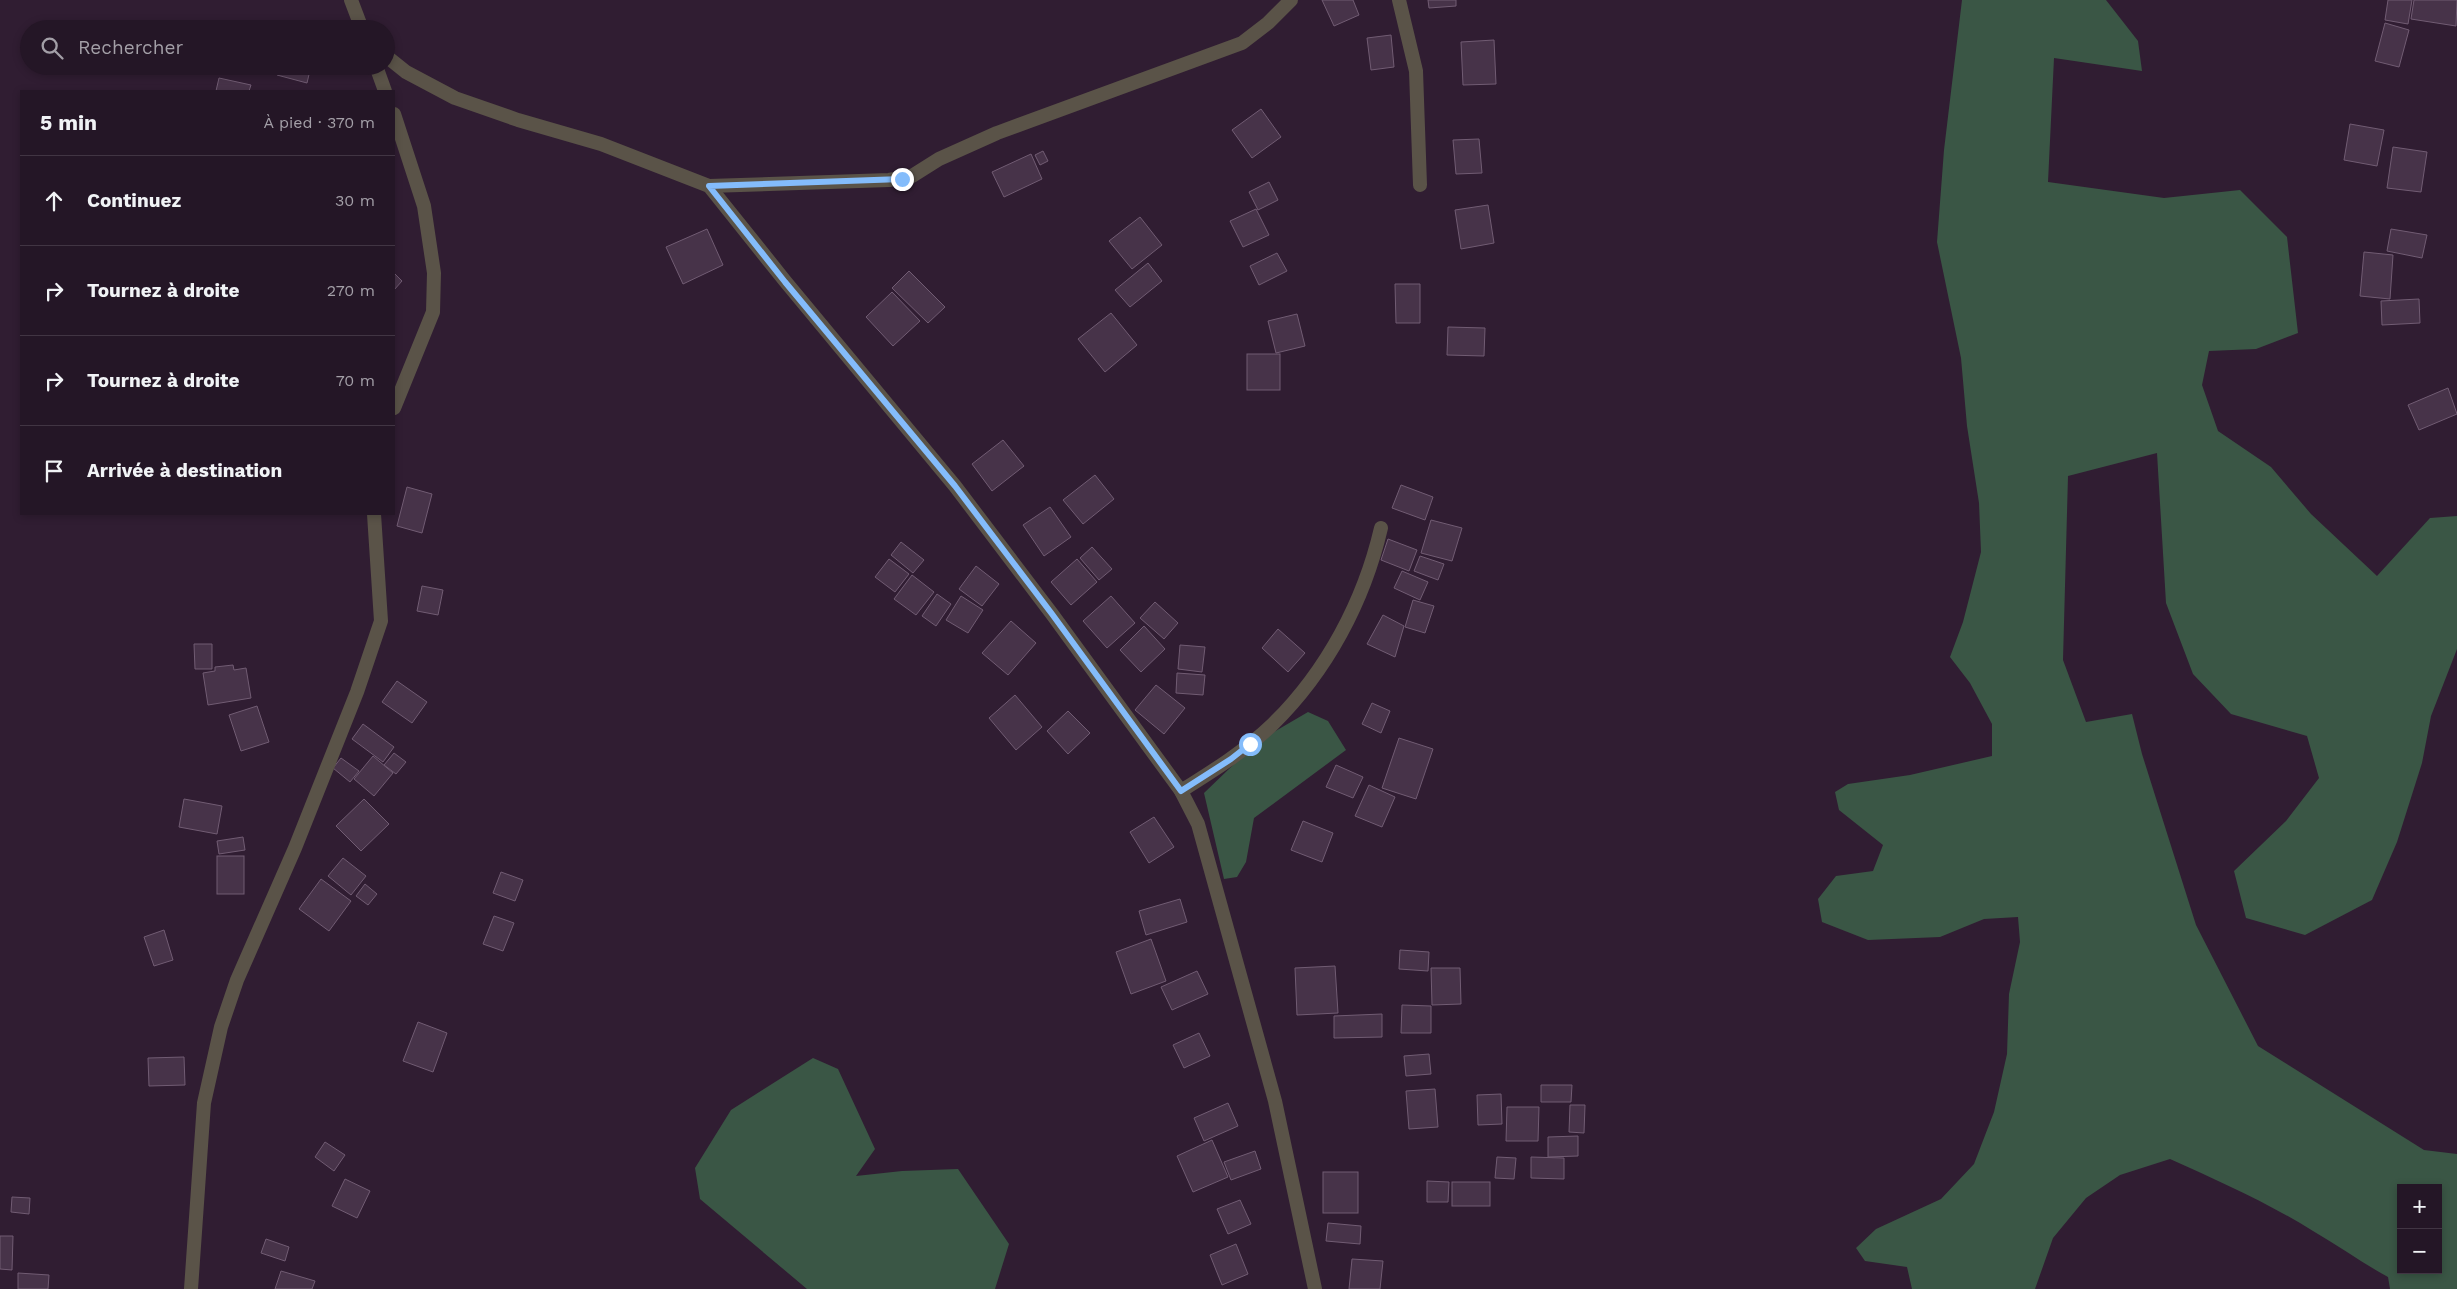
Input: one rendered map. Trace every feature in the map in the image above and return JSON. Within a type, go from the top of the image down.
[{"type":"street","points":[[352,0],[359,20]]},
{"type":"street","points":[[395,63],[406,72],[455,98],[518,120],[601,144],[709,186],[889,180],[912,176],[939,159],[989,136],[1242,43],[1268,23],[1291,0]]},
{"type":"street","points":[[1399,0],[1416,71],[1420,185]]},
{"type":"street","points":[[379,75],[385,90]]},
{"type":"street","points":[[395,117],[424,206],[434,273],[433,312],[395,406]]},
{"type":"street","points":[[709,186],[785,282],[955,486],[1052,614],[1181,791],[1198,824],[1275,1101],[1316,1289]]},
{"type":"street","points":[[191,1289],[204,1103],[221,1027],[237,980],[295,848],[356,692],[381,621],[374,515]]},
{"type":"street","points":[[1181,791],[1231,759],[1272,725],[1292,704],[1341,635],[1354,610],[1372,564],[1381,528]]},
{"type":"green space","points":[[1962,0],[2106,0],[2138,41],[2142,71],[2054,58],[2048,182],[2164,198],[2240,190],[2287,237],[2298,333],[2256,349],[2209,351],[2202,385],[2218,431],[2271,467],[2311,514],[2377,576],[2430,518],[2457,516],[2457,649],[2431,716],[2422,763],[2397,842],[2372,900],[2305,935],[2246,918],[2234,871],[2286,821],[2319,778],[2307,736],[2231,714],[2193,674],[2166,603],[2157,453],[2068,476],[2063,660],[2086,722],[2132,714],[2142,754],[2196,925],[2258,1046],[2424,1150],[2457,1154],[2457,1289],[2390,1289],[2388,1277],[2296,1221],[2243,1193],[2170,1159],[2120,1175],[2086,1198],[2053,1238],[2035,1289],[1912,1289],[1907,1267],[1865,1261],[1856,1248],[1876,1229],[1941,1199],[1974,1164],[1994,1112],[2007,1054],[2009,994],[2020,942],[2018,917],[1984,919],[1940,937],[1868,940],[1822,922],[1818,899],[1836,876],[1873,871],[1883,845],[1839,810],[1835,792],[1848,784],[1910,775],[1992,756],[1992,724],[1970,683],[1950,657],[1963,622],[1981,552],[1979,503],[1967,426],[1961,358],[1937,242],[1944,150]]},
{"type":"green space","points":[[1308,712],[1328,721],[1346,750],[1254,818],[1246,862],[1237,877],[1224,879],[1204,793],[1257,742]]},
{"type":"green space","points":[[813,1058],[838,1069],[875,1149],[856,1176],[902,1171],[958,1169],[1009,1244],[995,1289],[807,1289],[700,1199],[695,1168],[731,1110]]},
{"type":"building","points":[[1322,0],[1353,0],[1359,15],[1334,26]]},
{"type":"building","points":[[1428,0],[1456,0],[1456,6],[1429,8]]},
{"type":"building","points":[[2388,0],[2412,0],[2408,24],[2385,20]]},
{"type":"building","points":[[2414,0],[2457,0],[2456,26],[2411,19]]},
{"type":"building","points":[[2385,23],[2409,30],[2399,67],[2375,61]]},
{"type":"building","points":[[1391,35],[1394,67],[1371,70],[1367,38]]},
{"type":"building","points":[[1494,40],[1496,84],[1463,85],[1461,42]]},
{"type":"building","points":[[277,75],[309,75],[307,83]]},
{"type":"building","points":[[219,78],[251,85],[249,90],[216,90]]},
{"type":"building","points":[[1261,109],[1281,137],[1252,158],[1232,130]]},
{"type":"building","points":[[2350,124],[2384,130],[2377,166],[2344,160]]},
{"type":"building","points":[[1479,139],[1482,173],[1456,174],[1453,140]]},
{"type":"building","points":[[2393,147],[2427,152],[2421,192],[2387,188]]},
{"type":"building","points":[[1043,151],[1048,161],[1040,165],[1035,155]]},
{"type":"building","points":[[1031,154],[1042,179],[1004,197],[992,172]]},
{"type":"building","points":[[1269,182],[1278,200],[1258,210],[1249,192]]},
{"type":"building","points":[[1488,205],[1494,243],[1461,249],[1455,210]]},
{"type":"building","points":[[1256,209],[1269,235],[1243,247],[1230,221]]},
{"type":"building","points":[[1140,217],[1162,245],[1132,269],[1109,241]]},
{"type":"building","points":[[707,229],[723,265],[683,284],[666,247]]},
{"type":"building","points":[[2391,229],[2427,235],[2422,258],[2387,251]]},
{"type":"building","points":[[2364,252],[2393,255],[2390,299],[2360,296]]},
{"type":"building","points":[[1277,253],[1287,271],[1259,285],[1250,266]]},
{"type":"building","points":[[1148,263],[1162,281],[1130,307],[1115,290]]},
{"type":"building","points":[[909,271],[945,307],[928,323],[892,288]]},
{"type":"building","points":[[395,274],[402,281],[395,289]]},
{"type":"building","points":[[1395,284],[1420,284],[1420,323],[1396,323]]},
{"type":"building","points":[[892,292],[920,321],[893,346],[866,317]]},
{"type":"building","points":[[2419,299],[2420,323],[2382,325],[2381,301]]},
{"type":"building","points":[[1111,313],[1137,345],[1105,372],[1078,339]]},
{"type":"building","points":[[1297,314],[1305,346],[1276,353],[1268,321]]},
{"type":"building","points":[[1448,327],[1485,328],[1484,356],[1447,355]]},
{"type":"building","points":[[1247,354],[1280,354],[1280,390],[1247,390]]},
{"type":"building","points":[[2448,388],[2457,414],[2419,430],[2408,405]]},
{"type":"building","points":[[1003,440],[1024,466],[992,491],[972,464]]},
{"type":"building","points":[[1095,475],[1114,499],[1083,524],[1063,500]]},
{"type":"building","points":[[1401,485],[1433,497],[1425,520],[1392,508]]},
{"type":"building","points":[[407,487],[432,494],[422,533],[397,526]]},
{"type":"building","points":[[1050,507],[1071,537],[1044,556],[1023,525]]},
{"type":"building","points":[[1431,520],[1462,528],[1452,561],[1421,553]]},
{"type":"building","points":[[1388,539],[1417,550],[1409,571],[1381,560]]},
{"type":"building","points":[[901,542],[924,560],[913,573],[891,555]]},
{"type":"building","points":[[1092,547],[1112,569],[1099,580],[1080,558]]},
{"type":"building","points":[[1420,556],[1444,564],[1438,580],[1414,571]]},
{"type":"building","points":[[889,559],[909,574],[895,592],[875,577]]},
{"type":"building","points":[[1077,559],[1097,582],[1071,605],[1051,582]]},
{"type":"building","points":[[976,566],[999,584],[982,606],[959,589]]},
{"type":"building","points":[[1402,571],[1428,582],[1420,600],[1394,588]]},
{"type":"building","points":[[912,575],[934,592],[916,615],[894,599]]},
{"type":"building","points":[[422,586],[443,590],[438,615],[417,611]]},
{"type":"building","points":[[937,594],[951,604],[936,626],[922,616]]},
{"type":"building","points":[[961,596],[983,610],[968,633],[946,620]]},
{"type":"building","points":[[1111,596],[1135,623],[1107,648],[1083,621]]},
{"type":"building","points":[[1413,600],[1434,606],[1425,633],[1405,627]]},
{"type":"building","points":[[1155,602],[1178,623],[1164,639],[1140,618]]},
{"type":"building","points":[[1383,615],[1404,626],[1395,657],[1367,644]]},
{"type":"building","points":[[1011,621],[1036,643],[1008,675],[982,653]]},
{"type":"building","points":[[1144,626],[1165,649],[1141,672],[1120,650]]},
{"type":"building","points":[[1278,629],[1305,653],[1288,672],[1262,648]]},
{"type":"building","points":[[194,644],[212,644],[212,669],[195,669]]},
{"type":"building","points":[[1180,645],[1205,647],[1202,672],[1178,669]]},
{"type":"building","points":[[233,665],[234,670],[246,668],[251,698],[208,705],[203,673],[215,671],[215,667]]},
{"type":"building","points":[[1177,673],[1205,675],[1203,695],[1176,693]]},
{"type":"building","points":[[397,681],[427,702],[412,723],[382,702]]},
{"type":"building","points":[[1156,685],[1185,708],[1164,734],[1135,710]]},
{"type":"building","points":[[1015,695],[1042,727],[1016,750],[989,718]]},
{"type":"building","points":[[1372,703],[1390,711],[1381,733],[1362,724]]},
{"type":"building","points":[[257,706],[269,742],[241,751],[229,715]]},
{"type":"building","points":[[1068,711],[1090,733],[1068,754],[1047,731]]},
{"type":"building","points":[[363,724],[394,747],[383,762],[352,739]]},
{"type":"building","points":[[1399,738],[1433,749],[1416,799],[1382,788]]},
{"type":"building","points":[[394,753],[406,762],[396,774],[384,765]]},
{"type":"building","points":[[373,756],[393,773],[374,796],[354,779]]},
{"type":"building","points":[[341,758],[359,771],[350,782],[333,768]]},
{"type":"building","points":[[1336,765],[1363,777],[1353,798],[1326,787]]},
{"type":"building","points":[[1369,785],[1395,797],[1382,827],[1355,816]]},
{"type":"building","points":[[184,799],[222,806],[217,834],[179,827]]},
{"type":"building","points":[[364,799],[389,824],[361,851],[336,826]]},
{"type":"building","points":[[1154,817],[1174,847],[1149,863],[1130,832]]},
{"type":"building","points":[[1303,821],[1333,833],[1322,862],[1291,850]]},
{"type":"building","points":[[243,837],[245,850],[219,854],[217,841]]},
{"type":"building","points":[[217,856],[244,856],[244,894],[217,894]]},
{"type":"building","points":[[343,858],[366,876],[351,895],[328,876]]},
{"type":"building","points":[[501,872],[523,880],[515,901],[493,893]]},
{"type":"building","points":[[321,879],[351,901],[329,931],[299,909]]},
{"type":"building","points":[[365,884],[377,894],[368,905],[356,896]]},
{"type":"building","points":[[1180,899],[1187,922],[1146,935],[1139,911]]},
{"type":"building","points":[[494,916],[514,923],[503,951],[483,944]]},
{"type":"building","points":[[164,930],[173,960],[154,966],[144,937]]},
{"type":"building","points":[[1151,939],[1166,981],[1131,994],[1116,952]]},
{"type":"building","points":[[1400,950],[1429,952],[1428,971],[1399,969]]},
{"type":"building","points":[[1335,966],[1338,1013],[1297,1015],[1295,968]]},
{"type":"building","points":[[1431,968],[1460,968],[1461,1004],[1432,1005]]},
{"type":"building","points":[[1197,971],[1208,994],[1172,1010],[1161,987]]},
{"type":"building","points":[[1402,1005],[1431,1006],[1431,1033],[1401,1033]]},
{"type":"building","points":[[1382,1014],[1382,1037],[1334,1038],[1334,1016]]},
{"type":"building","points":[[418,1022],[447,1033],[433,1072],[403,1061]]},
{"type":"building","points":[[1199,1033],[1210,1056],[1184,1068],[1173,1045]]},
{"type":"building","points":[[1429,1054],[1431,1074],[1406,1076],[1404,1056]]},
{"type":"building","points":[[184,1057],[185,1085],[149,1086],[148,1058]]},
{"type":"building","points":[[1541,1085],[1572,1085],[1571,1102],[1541,1102]]},
{"type":"building","points":[[1435,1089],[1438,1127],[1409,1129],[1406,1091]]},
{"type":"building","points":[[1501,1094],[1502,1124],[1478,1125],[1477,1095]]},
{"type":"building","points":[[1228,1103],[1238,1126],[1204,1141],[1194,1118]]},
{"type":"building","points":[[1570,1105],[1585,1105],[1584,1133],[1569,1132]]},
{"type":"building","points":[[1507,1107],[1539,1107],[1538,1141],[1506,1141]]},
{"type":"building","points":[[1578,1136],[1578,1156],[1548,1157],[1548,1137]]},
{"type":"building","points":[[1212,1140],[1228,1177],[1193,1192],[1177,1156]]},
{"type":"building","points":[[325,1142],[345,1155],[334,1171],[315,1157]]},
{"type":"building","points":[[1255,1151],[1261,1169],[1231,1180],[1224,1162]]},
{"type":"building","points":[[1497,1157],[1516,1158],[1514,1179],[1495,1178]]},
{"type":"building","points":[[1531,1157],[1564,1158],[1564,1179],[1531,1178]]},
{"type":"building","points":[[1323,1172],[1358,1172],[1358,1213],[1323,1213]]},
{"type":"building","points":[[345,1179],[370,1191],[357,1218],[332,1206]]},
{"type":"building","points":[[1427,1181],[1449,1182],[1448,1202],[1427,1202]]},
{"type":"building","points":[[1452,1182],[1490,1182],[1490,1206],[1452,1206]]},
{"type":"building","points":[[12,1197],[30,1198],[29,1214],[11,1212]]},
{"type":"building","points":[[1240,1200],[1251,1224],[1228,1234],[1217,1209]]},
{"type":"building","points":[[1328,1223],[1361,1226],[1360,1244],[1326,1241]]},
{"type":"building","points":[[0,1236],[13,1236],[12,1270],[0,1269]]},
{"type":"building","points":[[266,1239],[289,1247],[285,1261],[261,1253]]},
{"type":"building","points":[[1236,1244],[1248,1274],[1222,1285],[1210,1255]]},
{"type":"building","points":[[1352,1259],[1383,1261],[1380,1289],[1349,1289]]},
{"type":"building","points":[[281,1271],[315,1281],[312,1289],[275,1289]]},
{"type":"building","points":[[18,1273],[49,1275],[48,1289],[18,1289]]},
{"type":"route","points":[[902,179],[709,186],[785,282],[955,486],[1052,614],[1181,791],[1231,759],[1250,744]]}]
